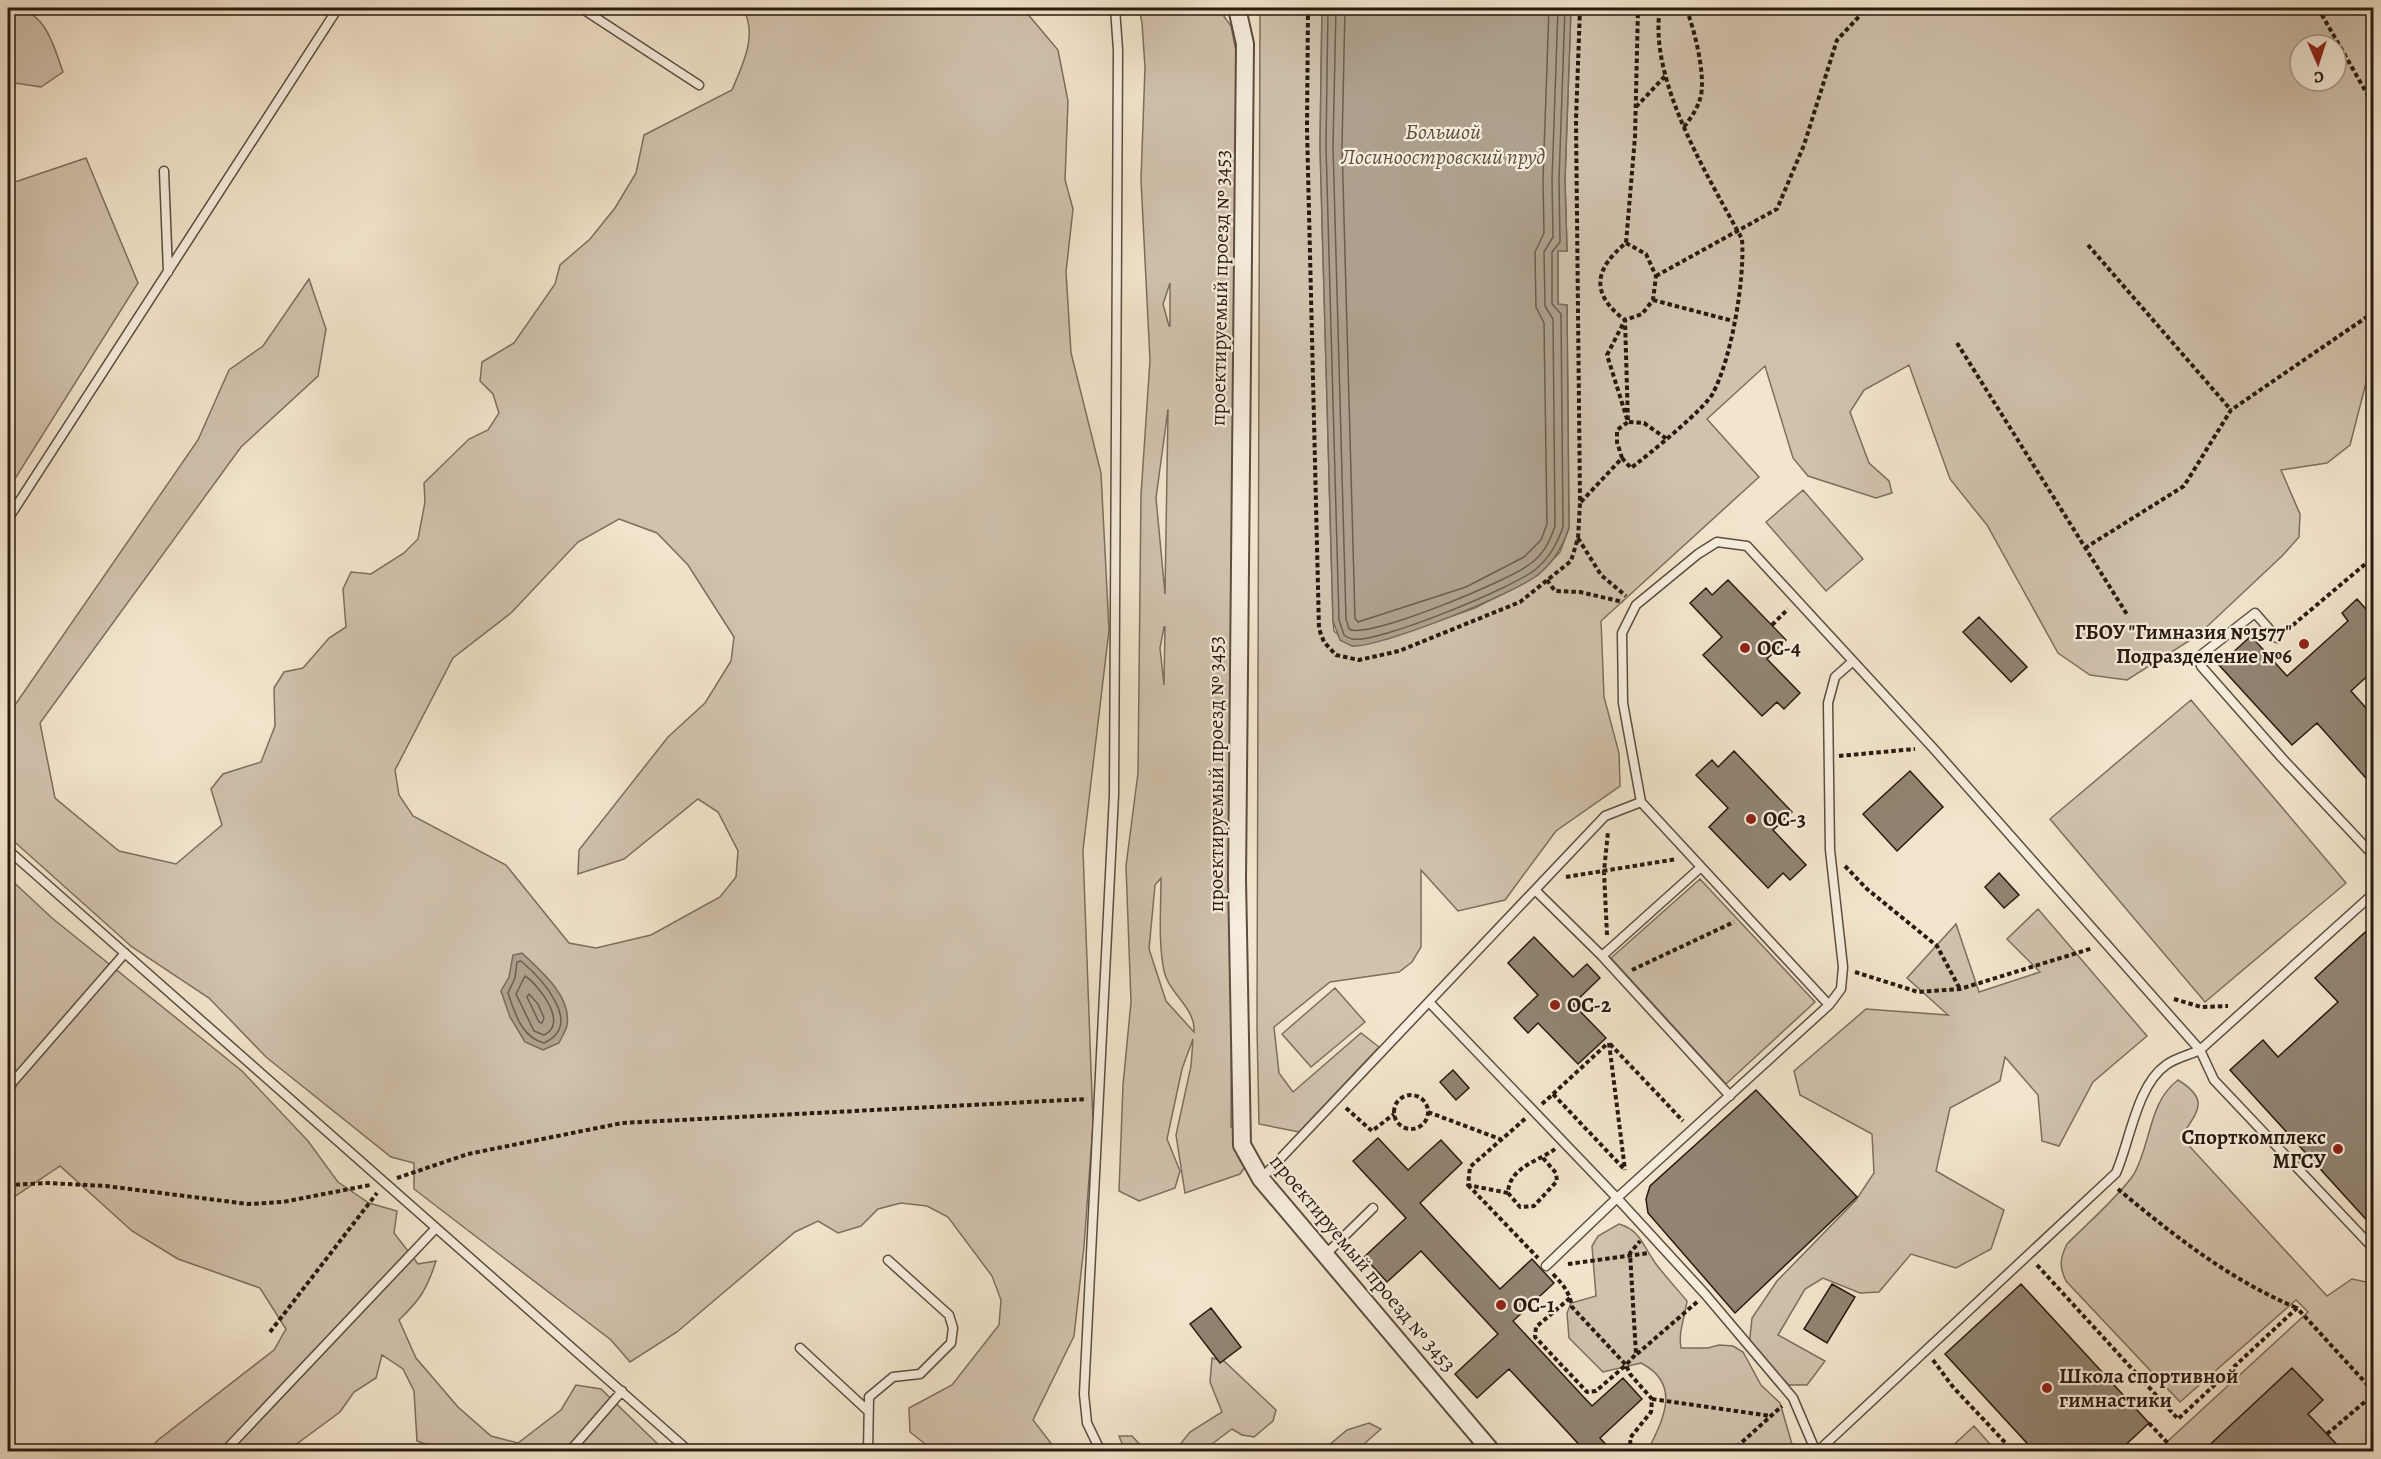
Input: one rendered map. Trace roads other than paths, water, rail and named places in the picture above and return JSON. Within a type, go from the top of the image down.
[{"type":"street","name":"проектируемый проезд № 3453","points":[[1237,8],[1245,44],[1237,879],[1240,1135],[1242,1145],[1261,1179],[1492,1452]]},
{"type":"lane","points":[[8,519],[338,8]]},
{"type":"lane","points":[[582,8],[699,85]]},
{"type":"lane","points":[[1101,1452],[1087,1423],[1084,1394],[1114,795],[1118,61],[1115,8]]},
{"type":"lane","points":[[164,171],[168,272]]},
{"type":"lane","points":[[1828,1005],[1641,802],[1623,692],[1622,633],[1636,605],[1698,554],[1717,542],[1747,546],[1933,748],[2200,1050],[2214,1080],[2373,1249]]},
{"type":"lane","points":[[2277,638],[2255,613],[2201,655],[2201,666],[2373,856]]},
{"type":"lane","points":[[1546,1266],[1828,1005],[1841,989],[1843,968],[1830,850],[1827,758],[1830,694],[1835,677],[1852,662]]},
{"type":"lane","points":[[1261,1179],[1605,816],[1641,802]]},
{"type":"lane","points":[[8,850],[690,1452]]},
{"type":"lane","points":[[1605,953],[1700,868]]},
{"type":"lane","points":[[1535,890],[1605,953],[1620,976],[1730,1096]]},
{"type":"lane","points":[[1429,1002],[1617,1198],[1705,1294],[1793,1398],[1817,1452],[2116,1173],[2126,1150],[2143,1094],[2154,1075],[2167,1064],[2200,1050],[2373,893]]},
{"type":"lane","points":[[8,1094],[12,1083],[125,953]]},
{"type":"lane","points":[[1325,1255],[1373,1208]]},
{"type":"lane","points":[[224,1452],[436,1228]]},
{"type":"lane","points":[[868,1452],[869,1397],[893,1377],[920,1374],[951,1343],[953,1328],[949,1315],[888,1260]]},
{"type":"lane","points":[[800,1348],[868,1411]]},
{"type":"lane","points":[[568,1452],[622,1391]]},
{"type":"water","name":"Большой Лосиноостровский пруд","points":[[1322,8],[1571,8],[1565,180],[1567,251],[1558,251],[1558,304],[1567,305],[1569,528],[1554,558],[1540,573],[1527,582],[1479,605],[1418,629],[1368,644],[1353,646],[1340,640],[1333,621],[1320,146]]},
{"type":"water","points":[[522,953],[554,985],[565,1004],[566,1027],[559,1043],[543,1050],[525,1042],[510,1017],[501,991],[509,977],[513,955]]},
{"type":"place","name":"ГБОУ \"Гимназия №1577\" Подразделение №6","points":[[2304,644]]},
{"type":"place","name":"ОС-4","points":[[1745,648]]},
{"type":"place","name":"ОС-3","points":[[1751,819]]},
{"type":"place","name":"ОС-2","points":[[1555,1005]]},
{"type":"place","name":"Спорткомплекс МГСУ","points":[[2338,1149]]},
{"type":"place","name":"ОС-1","points":[[1501,1305]]},
{"type":"place","name":"Школа спортивной гимнастики","points":[[2047,1388]]}]
